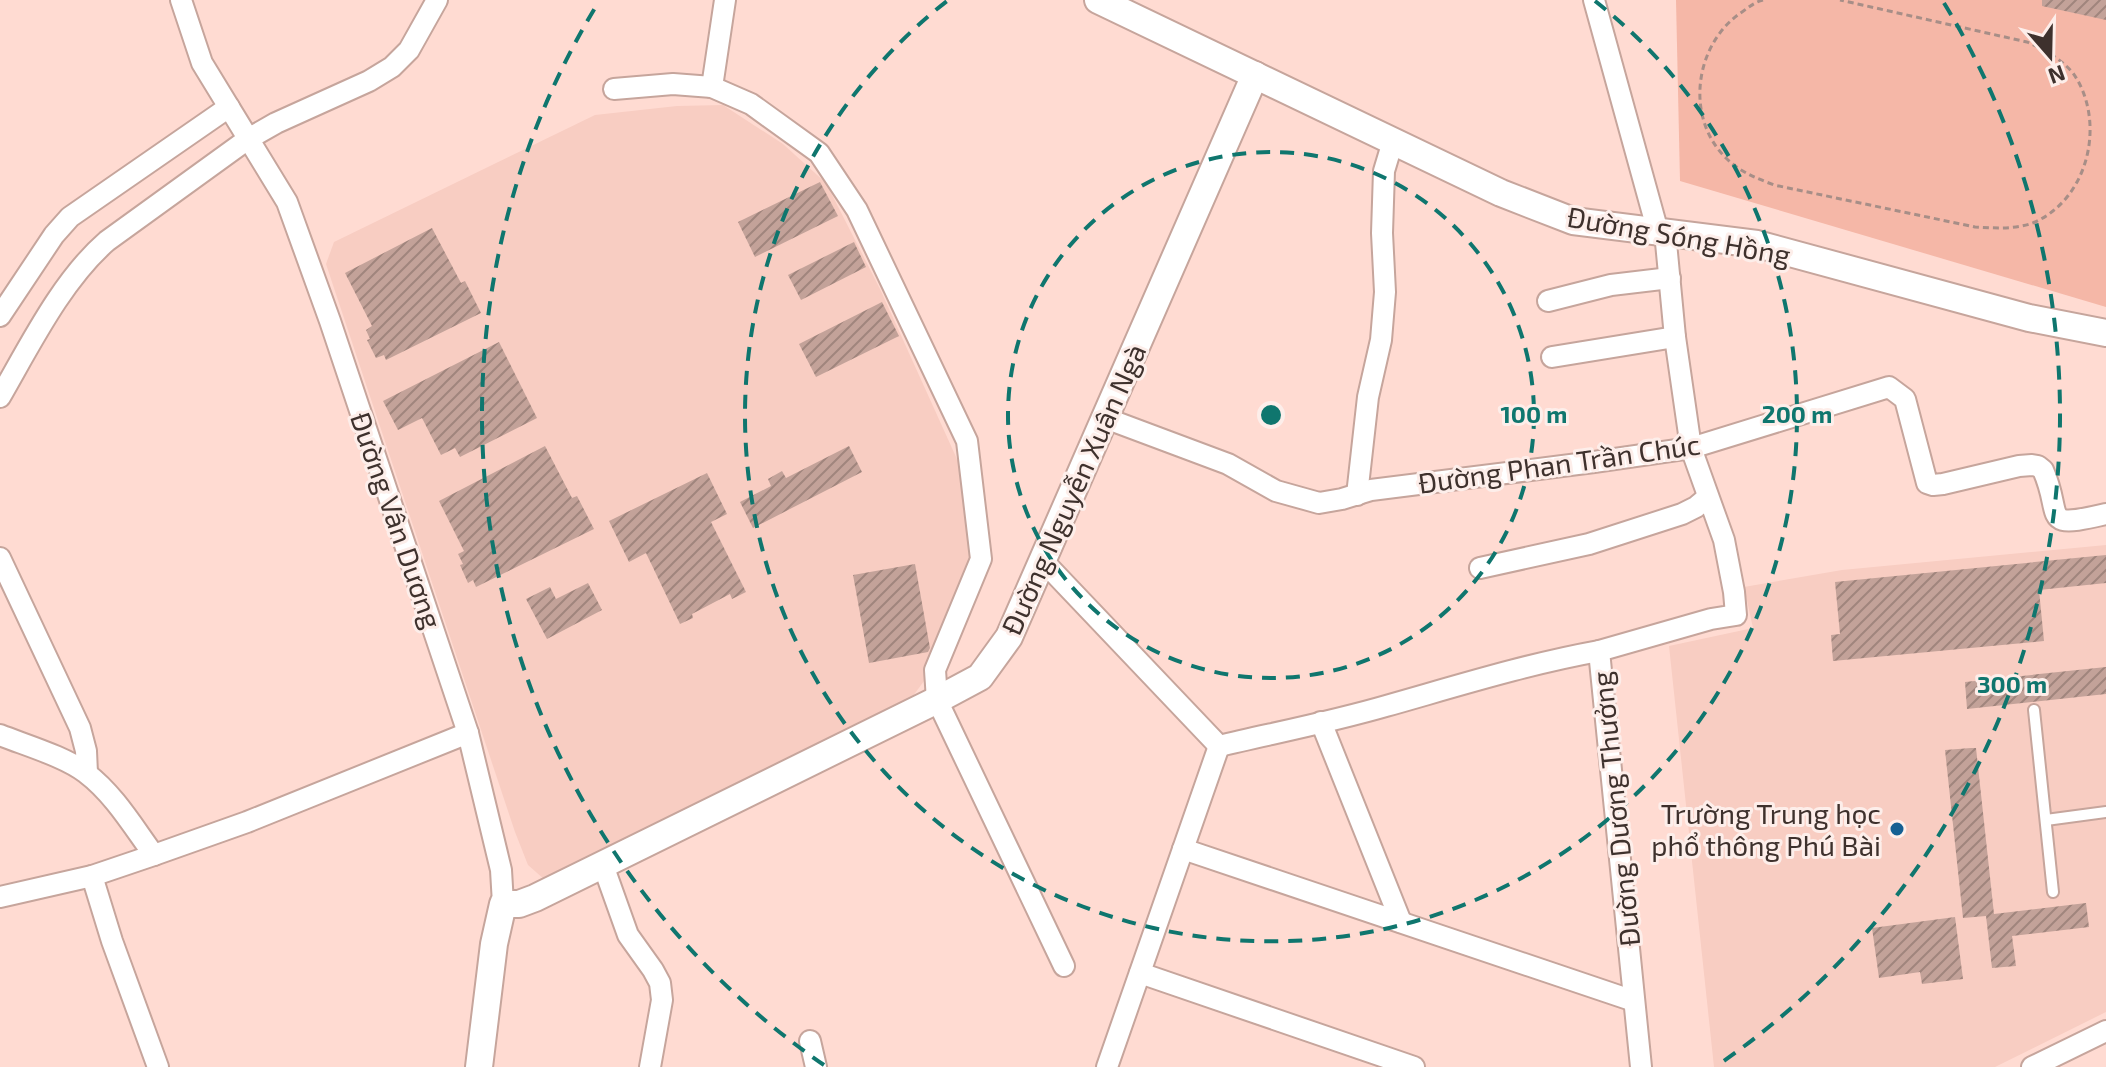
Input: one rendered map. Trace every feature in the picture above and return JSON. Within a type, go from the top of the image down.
[{"type":"street","name":"Đường Vân Dương","points":[[181,0],[202,63],[287,202],[468,733],[501,870],[503,904],[494,944],[479,1067]]},
{"type":"street","points":[[0,397],[63,293],[93,254],[248,139],[392,67],[409,50],[437,0]]},
{"type":"street","points":[[712,87],[725,0]]},
{"type":"street","name":"Đường Sóng Hồng","points":[[1098,0],[1501,193],[1573,221],[1757,244],[2029,318],[2106,333]]},
{"type":"street","name":"Đường Dương Thưởng","points":[[1594,0],[1661,232],[1670,278],[1691,448],[1724,540],[1736,615],[1711,619],[1599,651],[1641,1067]]},
{"type":"street","name":"Đường Nguyễn Xuân Ngà","points":[[503,904],[519,904],[535,898],[980,677],[1009,637],[1255,75]]},
{"type":"street","points":[[614,89],[673,84],[712,87],[751,104],[819,153],[857,210],[967,441],[981,559],[935,670],[937,700],[1064,966]]},
{"type":"street","points":[[0,316],[54,235],[70,217],[229,107]]},
{"type":"street","points":[[1357,495],[1368,397],[1381,340],[1385,292],[1382,233],[1384,171],[1393,141]]},
{"type":"street","points":[[1548,301],[1611,285],[1670,278]]},
{"type":"street","points":[[1552,357],[1675,337]]},
{"type":"street","name":"Đường Phan Trần Chúc","points":[[1105,418],[1228,464],[1276,491],[1319,503],[1371,490],[1691,448],[1889,387],[1905,399],[1927,483],[1943,484],[2019,466],[2038,466],[2043,470],[2052,507],[2059,519],[2077,521],[2106,514]]},
{"type":"street","points":[[1480,568],[1589,544],[1682,514],[1708,497]]},
{"type":"street","points":[[0,558],[80,728],[87,773]]},
{"type":"street","points":[[1043,561],[1219,746]]},
{"type":"street","points":[[1219,746],[1383,707],[1546,661],[1599,651]]},
{"type":"street","points":[[1321,722],[1401,922]]},
{"type":"street","points":[[0,897],[92,876],[154,855],[262,816],[468,733]]},
{"type":"street","points":[[0,735],[87,773],[112,798],[154,855]]},
{"type":"street","points":[[1107,1067],[1219,746]]},
{"type":"street","points":[[1183,849],[1634,1001]]},
{"type":"street","points":[[603,865],[628,935],[660,983],[662,1000],[650,1067]]},
{"type":"street","points":[[92,876],[158,1067]]},
{"type":"street","points":[[1140,973],[1414,1067]]},
{"type":"street","points":[[2032,1067],[2106,1031]]},
{"type":"street","points":[[810,1041],[816,1067]]},
{"type":"lane","points":[[2034,710],[2053,892]]},
{"type":"lane","points":[[2046,820],[2106,812]]},
{"type":"path","points":[[1763,0],[1729,20],[1710,46],[1700,76],[1700,105],[1709,132],[1725,156],[1747,175],[1774,185],[1975,227],[2005,229],[2034,223],[2060,207],[2080,185],[2091,157],[2094,128],[2089,100],[2075,75],[2054,55],[2027,42],[1840,0]]},
{"type":"shaded area","points":[[1676,0],[2106,0],[2106,307],[1680,181]]},
{"type":"shaded area","points":[[723,105],[783,144],[826,183],[880,289],[966,479],[973,556],[924,681],[913,696],[545,880],[528,865],[515,832],[326,264],[334,242],[595,115],[677,106]]},
{"type":"shaded area","name":"Trường Trung học phổ thông Phú Bài","points":[[2106,545],[2106,1012],[1995,1067],[1714,1067],[1669,646],[1753,628],[1744,587],[1842,570]]},
{"type":"building","points":[[2042,0],[2106,0],[2106,20],[2042,6]]},
{"type":"building","points":[[820,182],[838,216],[755,257],[738,222]]},
{"type":"building","points":[[432,228],[481,313],[386,360],[384,355],[376,358],[367,340],[370,339],[366,330],[372,326],[345,273]]},
{"type":"building","points":[[854,242],[866,267],[801,300],[788,275]]},
{"type":"building","points":[[882,302],[899,336],[816,377],[799,344]]},
{"type":"building","points":[[499,342],[537,418],[460,457],[455,448],[441,455],[422,418],[398,430],[383,401]]},
{"type":"building","points":[[545,446],[572,498],[577,496],[594,529],[476,587],[473,580],[468,583],[458,554],[464,551],[439,501]]},
{"type":"building","points":[[849,446],[862,472],[753,528],[740,502],[771,486],[768,479],[782,471],[786,478]]},
{"type":"building","points":[[707,473],[727,514],[711,522],[746,592],[732,599],[730,594],[692,614],[693,618],[680,624],[646,553],[629,562],[609,521]]},
{"type":"building","points":[[2106,555],[2106,583],[2039,590],[2044,641],[1833,661],[1831,635],[1840,634],[1835,582]]},
{"type":"building","points":[[915,564],[930,648],[928,652],[869,663],[853,575]]},
{"type":"building","points":[[588,583],[602,610],[547,639],[526,599],[550,587],[556,599]]},
{"type":"building","points":[[2106,667],[2106,694],[1967,709],[1965,682]]},
{"type":"building","points":[[1976,748],[1994,914],[2086,903],[2089,927],[2012,936],[2016,966],[1992,968],[1986,916],[1963,918],[1945,750]]},
{"type":"building","points":[[1955,917],[1963,979],[1922,984],[1920,972],[1879,978],[1872,928]]},
{"type":"place","name":"Trường Trung học phổ thông Phú Bài","points":[[1897,829]]}]
